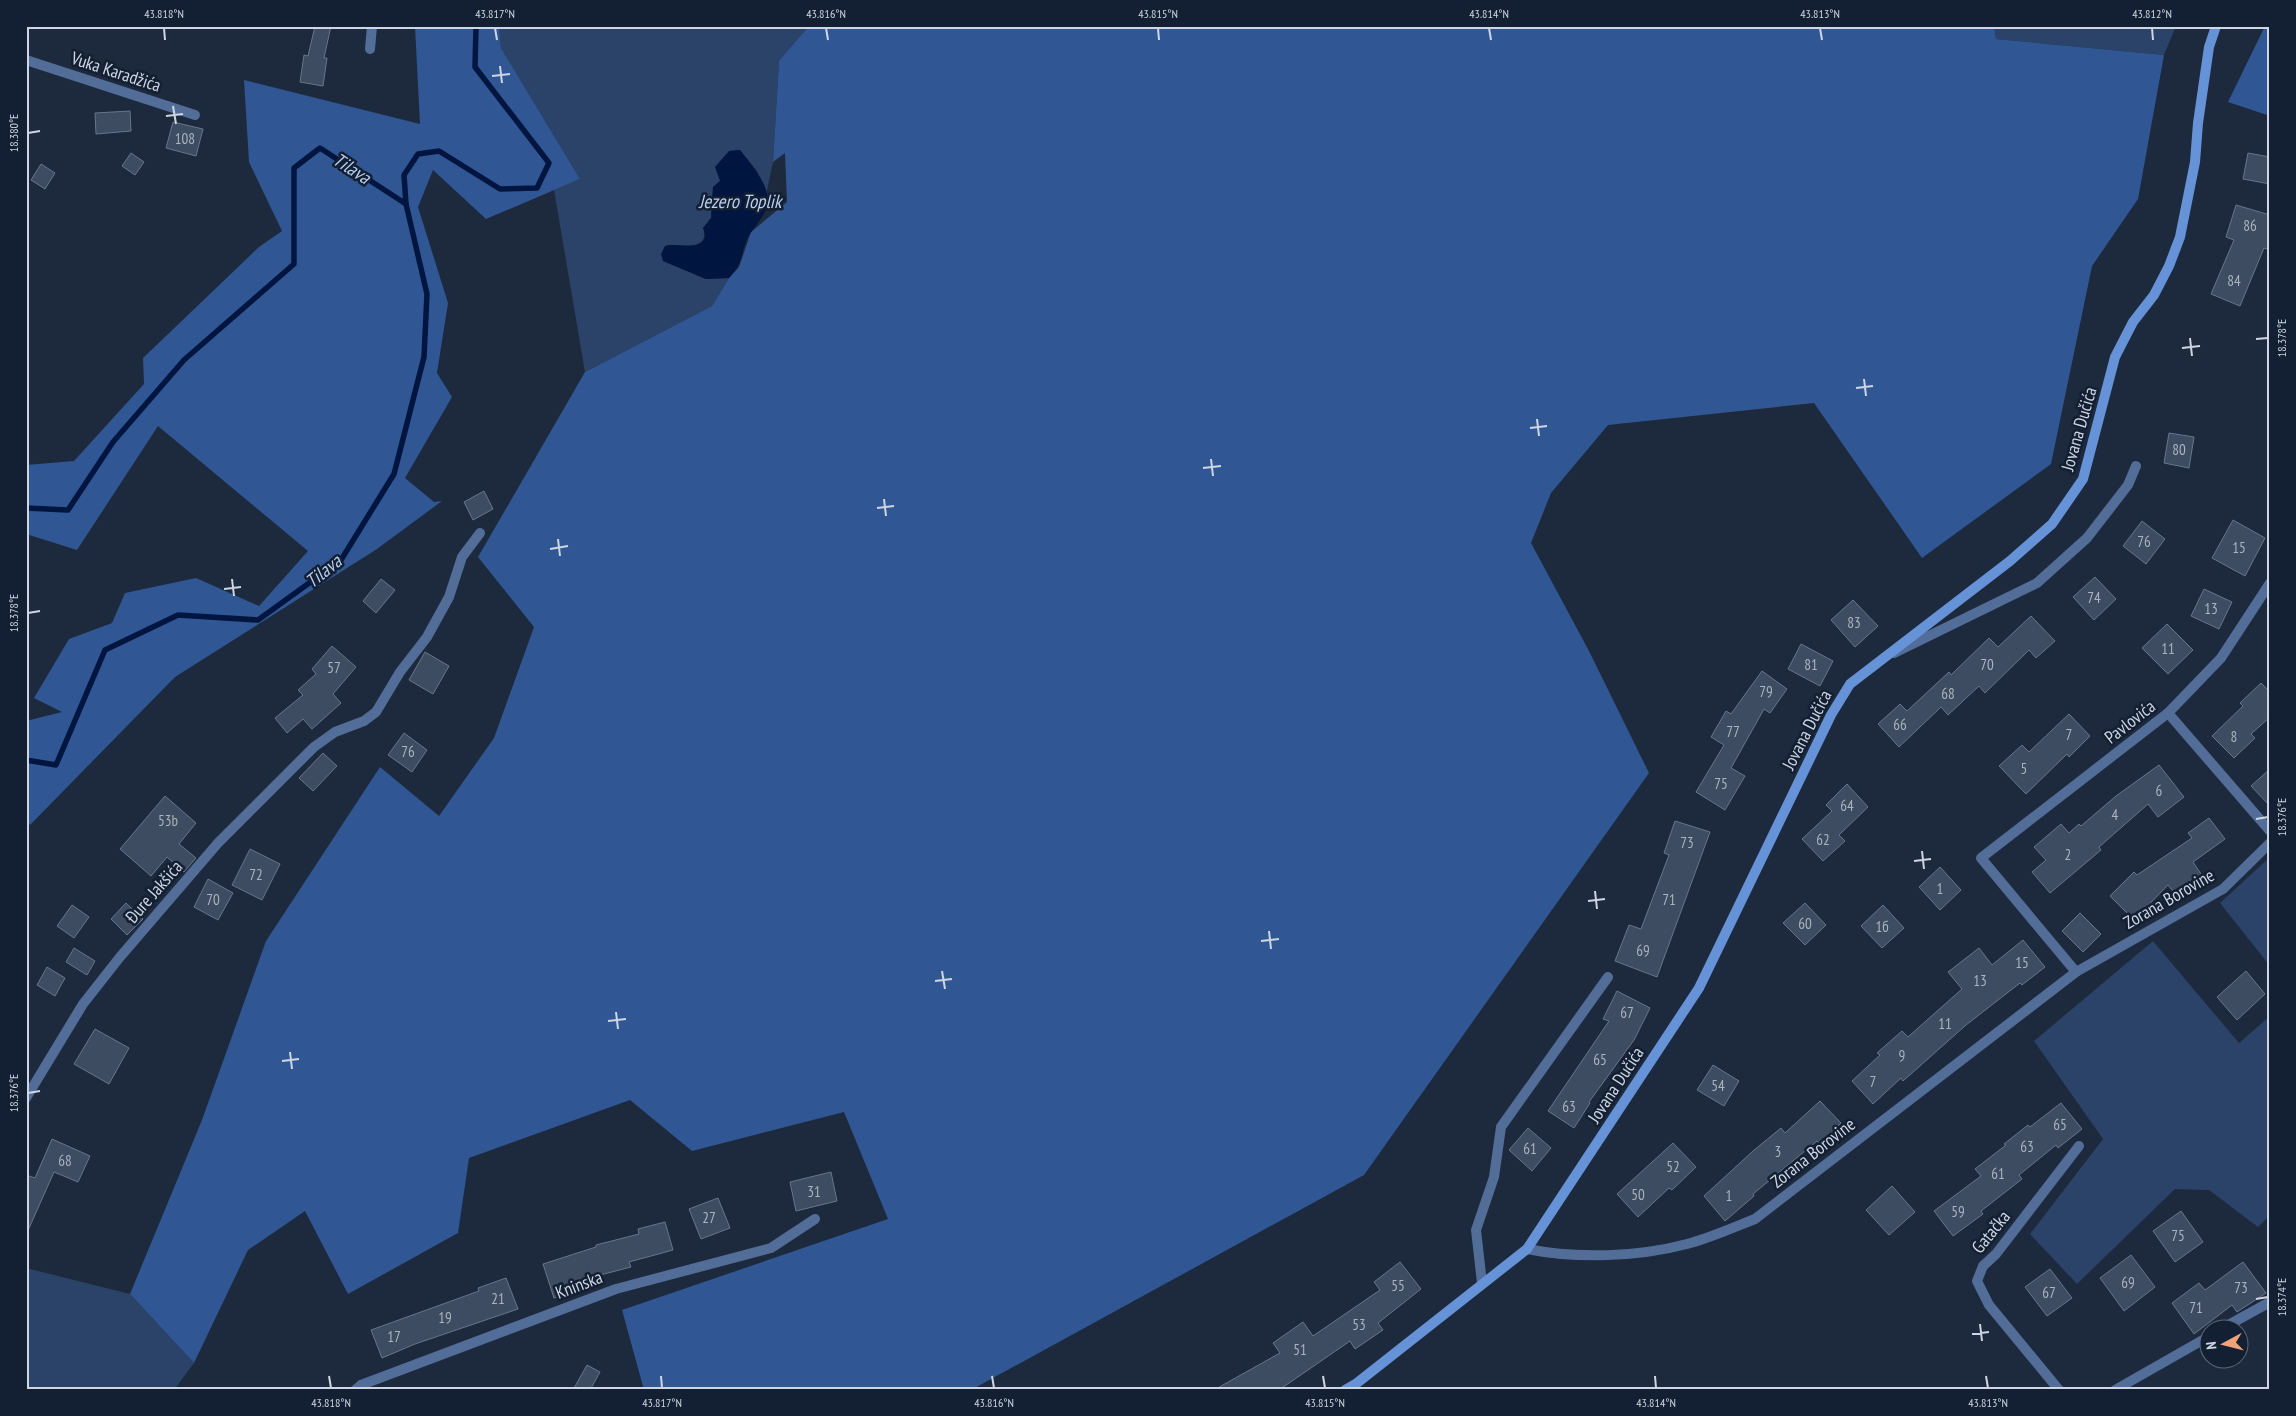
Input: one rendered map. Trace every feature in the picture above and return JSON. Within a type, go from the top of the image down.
[{"type":"main road","name":"Jovana Dučića","points":[[1346,1390],[1528,1249],[1700,988],[1831,715],[1850,684],[2010,561],[2052,524],[2083,479],[2115,357],[2133,322],[2154,295],[2170,266],[2180,237],[2195,162],[2198,123],[2209,47],[2216,26]]},
{"type":"street","points":[[370,49],[372,26]]},
{"type":"street","name":"Vuka Karadžića","points":[[26,60],[195,115]]},
{"type":"street","points":[[1884,658],[2037,583],[2087,538],[2128,485],[2136,466]]},
{"type":"street","name":"Đure Jakšića","points":[[26,1098],[83,1004],[218,843],[314,747],[335,732],[364,721],[376,712],[400,672],[427,637],[449,596],[462,557],[480,533]]},
{"type":"street","name":"Pavlovića","points":[[2076,972],[1982,858],[2168,713],[2221,658],[2270,583]]},
{"type":"street","points":[[2168,713],[2270,831]]},
{"type":"street","name":"Zorana Borovine","points":[[1528,1249],[1584,1255],[1660,1249],[1716,1235],[1755,1219],[2076,972],[2223,888],[2270,843]]},
{"type":"street","points":[[1482,1283],[1476,1230],[1494,1177],[1501,1127],[1608,977]]},
{"type":"street","name":"Gatačka","points":[[2059,1390],[1989,1305],[1977,1281],[1983,1266],[1996,1254],[2079,1146]]},
{"type":"street","name":"Kninska","points":[[355,1390],[361,1385],[616,1288],[771,1248],[815,1218]]},
{"type":"street","points":[[2241,1318],[2270,1302]]},
{"type":"street","points":[[2115,1390],[2198,1343]]},
{"type":"shaded area","points":[[415,26],[499,26],[501,48],[580,179],[486,219],[433,170],[418,207],[448,303],[437,373],[452,397],[405,478],[434,502],[442,501],[377,549],[175,677],[30,825],[26,820],[26,721],[62,712],[34,698],[69,639],[112,623],[125,593],[196,578],[259,606],[308,551],[158,426],[77,550],[26,534],[26,465],[74,461],[144,384],[143,358],[259,247],[282,231],[249,162],[244,80],[420,124]]},
{"type":"shaded area","points":[[499,26],[809,26],[779,62],[773,162],[766,195],[757,171],[740,150],[729,151],[720,181],[713,187],[711,218],[703,228],[703,240],[694,245],[687,246],[668,245],[663,261],[706,279],[729,278],[712,306],[585,372],[554,190],[580,179],[501,48]]},
{"type":"shaded area","points":[[809,26],[1994,26],[1996,39],[2164,55],[2138,199],[2092,266],[2051,464],[1922,558],[1814,403],[1608,425],[1551,493],[1531,543],[1589,651],[1649,773],[1364,1175],[971,1390],[644,1390],[622,1310],[888,1219],[844,1112],[692,1151],[630,1100],[469,1158],[458,1233],[348,1294],[305,1211],[248,1250],[194,1363],[130,1294],[202,1120],[266,941],[380,767],[439,816],[494,738],[534,627],[478,557],[585,372],[712,306],[729,278],[739,267],[751,232],[787,202],[785,153],[773,162],[779,61]]},
{"type":"shaded area","points":[[1994,26],[2176,26],[2164,55],[1996,39]]},
{"type":"shaded area","points":[[2265,26],[2270,26],[2270,116],[2228,102]]},
{"type":"shaded area","points":[[2270,857],[2270,966],[2220,903]]},
{"type":"shaded area","points":[[2153,941],[2239,1043],[2270,1016],[2270,1215],[2258,1227],[2209,1190],[2175,1189],[2077,1284],[2030,1234],[2103,1139],[2034,1041]]},
{"type":"shaded area","points":[[26,1268],[130,1294],[194,1363],[174,1390],[26,1390]]},
{"type":"water","name":"Jezero Toplik","points":[[740,150],[760,177],[767,193],[768,201],[764,213],[747,239],[734,272],[729,278],[706,279],[663,261],[661,254],[665,246],[692,245],[703,241],[705,236],[703,228],[711,218],[713,187],[720,181],[715,167],[729,151]]},
{"type":"building","points":[[315,26],[331,26],[324,58],[327,58],[323,86],[300,82],[304,55],[308,56]]},
{"type":"building","points":[[130,111],[131,131],[96,134],[95,113]]},
{"type":"building","points":[[173,122],[203,129],[196,156],[166,148]]},
{"type":"building","points":[[131,153],[144,162],[135,175],[122,166]]},
{"type":"building","points":[[2248,153],[2270,157],[2270,184],[2243,179]]},
{"type":"building","points":[[41,164],[55,173],[45,189],[31,180]]},
{"type":"building","points":[[2236,205],[2270,215],[2270,250],[2264,248],[2240,306],[2211,294],[2234,240],[2226,237]]},
{"type":"building","points":[[2169,433],[2194,437],[2189,468],[2164,463]]},
{"type":"building","points":[[484,491],[493,509],[473,520],[464,502]]},
{"type":"building","points":[[2233,520],[2265,538],[2245,576],[2212,558]]},
{"type":"building","points":[[2142,521],[2165,539],[2146,564],[2123,546]]},
{"type":"building","points":[[2095,577],[2116,599],[2094,620],[2073,597]]},
{"type":"building","points":[[381,579],[395,590],[376,613],[363,601]]},
{"type":"building","points":[[2204,589],[2232,602],[2219,629],[2191,616]]},
{"type":"building","points":[[1853,600],[1878,626],[1855,647],[1831,620]]},
{"type":"building","points":[[2031,616],[2055,641],[2036,658],[2029,650],[1985,693],[1979,686],[1948,715],[1941,707],[1899,747],[1878,724],[1900,704],[1907,711],[1949,672],[1951,675],[1989,638],[1998,647]]},
{"type":"building","points":[[2167,624],[2193,650],[2168,674],[2142,648]]},
{"type":"building","points":[[1801,644],[1833,661],[1820,686],[1788,669]]},
{"type":"building","points":[[332,646],[356,667],[333,694],[341,703],[312,729],[303,719],[287,733],[275,718],[303,695],[298,690],[316,674],[312,669]]},
{"type":"building","points":[[425,652],[449,666],[433,694],[409,680]]},
{"type":"building","points":[[1762,671],[1787,689],[1770,713],[1764,709],[1731,768],[1745,776],[1725,810],[1696,792],[1724,745],[1711,737],[1726,711],[1731,714]]},
{"type":"building","points":[[2261,683],[2270,692],[2270,717],[2251,734],[2255,738],[2234,758],[2212,736],[2243,706],[2240,703]]},
{"type":"building","points":[[2069,714],[2090,736],[2069,757],[2067,754],[2026,794],[1999,766],[2022,745],[2029,752]]},
{"type":"building","points":[[404,733],[427,750],[412,772],[388,755]]},
{"type":"building","points":[[323,753],[337,766],[313,791],[299,778]]},
{"type":"building","points":[[2159,765],[2184,797],[2158,817],[2148,804],[2099,847],[2101,850],[2050,893],[2032,872],[2046,860],[2034,847],[2061,824],[2069,833],[2079,824],[2081,826],[2116,796]]},
{"type":"building","points":[[2270,769],[2270,806],[2251,786]]},
{"type":"building","points":[[1847,784],[1868,807],[1839,835],[1845,841],[1823,861],[1802,839],[1832,811],[1826,805]]},
{"type":"building","points":[[165,796],[196,823],[179,844],[196,858],[184,872],[167,857],[151,876],[120,849]]},
{"type":"building","points":[[2209,818],[2225,839],[2193,862],[2203,877],[2176,895],[2168,885],[2134,920],[2110,896],[2134,872],[2137,875],[2192,838],[2188,833]]},
{"type":"building","points":[[1675,821],[1710,832],[1657,977],[1615,961],[1629,925],[1641,929],[1669,855],[1664,853]]},
{"type":"building","points":[[250,849],[280,864],[262,900],[232,885]]},
{"type":"building","points":[[1940,867],[1961,890],[1940,910],[1919,887]]},
{"type":"building","points":[[208,879],[233,893],[218,920],[194,907]]},
{"type":"building","points":[[126,903],[143,919],[127,935],[111,919]]},
{"type":"building","points":[[1805,903],[1826,925],[1805,945],[1783,923]]},
{"type":"building","points":[[72,905],[89,917],[74,938],[57,926]]},
{"type":"building","points":[[1883,905],[1904,928],[1882,948],[1861,926]]},
{"type":"building","points":[[2080,913],[2101,934],[2083,952],[2062,931]]},
{"type":"building","points":[[2023,940],[2045,967],[2022,985],[2020,983],[1966,1025],[1903,1081],[1901,1078],[1873,1104],[1852,1081],[1880,1055],[1877,1053],[1902,1031],[1908,1037],[1962,989],[1948,972],[1979,948],[1992,965]]},
{"type":"building","points":[[74,948],[95,961],[87,975],[66,962]]},
{"type":"building","points":[[47,967],[65,978],[55,996],[37,985]]},
{"type":"building","points":[[2246,971],[2265,994],[2237,1020],[2217,997]]},
{"type":"building","points":[[1617,991],[1650,1008],[1634,1040],[1589,1102],[1574,1128],[1548,1111],[1609,1021],[1603,1019]]},
{"type":"building","points":[[95,1029],[129,1048],[109,1084],[74,1064]]},
{"type":"building","points":[[1713,1065],[1739,1081],[1724,1106],[1697,1090]]},
{"type":"building","points":[[1820,1101],[1841,1123],[1820,1144],[1817,1141],[1753,1194],[1754,1196],[1725,1221],[1704,1196],[1781,1128],[1785,1133]]},
{"type":"building","points":[[2061,1103],[2082,1129],[2058,1148],[2056,1145],[2019,1175],[2022,1179],[1981,1211],[1983,1214],[1953,1236],[1934,1211],[1981,1176],[1975,1169],[2006,1145],[2004,1144]]},
{"type":"building","points":[[1528,1128],[1551,1148],[1532,1171],[1509,1150]]},
{"type":"building","points":[[52,1139],[90,1156],[78,1182],[54,1172],[26,1235],[26,1175],[35,1178]]},
{"type":"building","points":[[1673,1143],[1696,1167],[1672,1190],[1669,1188],[1638,1217],[1617,1194]]},
{"type":"building","points":[[831,1172],[837,1201],[796,1211],[790,1182]]},
{"type":"building","points":[[1892,1186],[1915,1212],[1889,1235],[1866,1210]]},
{"type":"building","points":[[718,1198],[730,1228],[701,1239],[689,1209]]},
{"type":"building","points":[[2181,1211],[2203,1242],[2175,1262],[2153,1231]]},
{"type":"building","points":[[665,1222],[673,1250],[629,1262],[631,1267],[581,1280],[583,1288],[554,1298],[543,1264],[596,1247],[596,1245],[639,1234],[638,1229]]},
{"type":"building","points":[[2131,1255],[2155,1287],[2124,1311],[2100,1278]]},
{"type":"building","points":[[1400,1262],[1421,1289],[1378,1323],[1383,1330],[1355,1349],[1350,1341],[1279,1390],[1214,1390],[1280,1353],[1273,1343],[1303,1322],[1313,1336],[1380,1290],[1374,1282]]},
{"type":"building","points":[[2243,1262],[2266,1293],[2237,1312],[2232,1305],[2215,1318],[2198,1318],[2198,1331],[2194,1334],[2172,1303],[2199,1283],[2205,1290]]},
{"type":"building","points":[[2050,1269],[2072,1298],[2047,1316],[2025,1287]]},
{"type":"building","points":[[506,1278],[518,1309],[415,1344],[382,1358],[371,1330],[479,1291],[478,1288]]},
{"type":"building","points":[[587,1365],[600,1372],[590,1390],[573,1390]]},
{"type":"waterway","name":"Tilava","points":[[26,508],[68,510],[113,442],[184,360],[294,264],[294,168],[320,148],[406,204],[404,175],[418,154],[439,151],[500,189],[537,188],[549,163],[475,67],[476,26]]},
{"type":"waterway","name":"Tilava","points":[[26,760],[56,765],[105,650],[178,615],[258,620],[341,560],[394,474],[424,357],[427,294],[406,204]]}]
